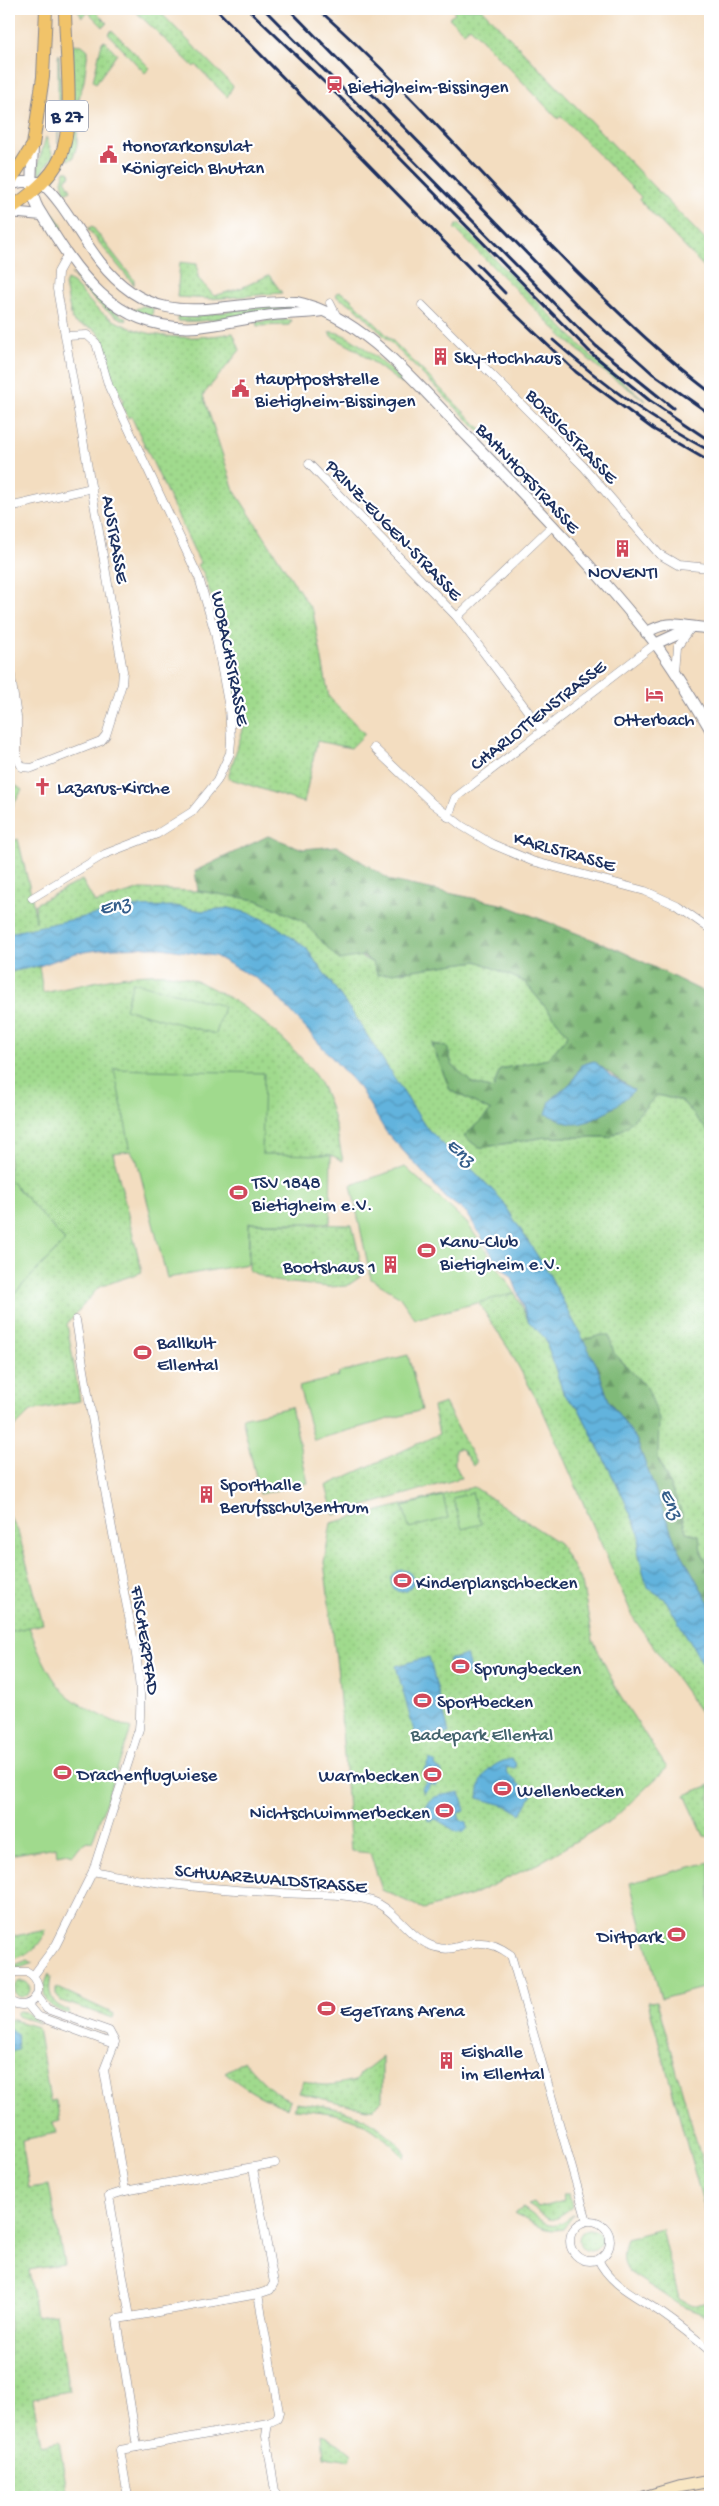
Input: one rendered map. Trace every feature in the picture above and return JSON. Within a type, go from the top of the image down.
[{"type":"main road","name":"B 27","points":[[9,184],[33,144],[43,76],[46,9]]},
{"type":"main road","name":"B 27","points":[[9,211],[60,159],[66,137],[68,108],[65,9]]},
{"type":"main road","points":[[644,2497],[678,2487],[710,2481]]},
{"type":"street","points":[[9,184],[34,185],[33,144]]},
{"type":"street","name":"BAHNHOFSTRASSE","points":[[34,185],[42,215],[85,278],[104,299],[126,313],[154,323],[198,327],[265,316],[322,312]]},
{"type":"street","name":"BAHNHOFSTRASSE","points":[[34,185],[107,271],[136,295],[174,308],[212,310],[290,302],[310,305],[340,320],[376,345],[396,363],[553,525],[655,644],[710,729]]},
{"type":"street","points":[[9,211],[42,215]]},
{"type":"street","name":"AUSTRASSE","points":[[9,663],[16,710],[19,764],[26,769],[32,768],[101,741],[109,728],[122,684],[121,657],[56,281],[58,272],[68,254]]},
{"type":"street","name":"BAHNHOFSTRASSE","points":[[330,304],[332,311],[340,320]]},
{"type":"street","name":"BORSIGSTRASSE","points":[[422,304],[584,467],[659,554],[678,565],[710,568]]},
{"type":"street","name":"WOBACHSTRASSE","points":[[32,898],[105,854],[157,834],[192,812],[217,781],[230,753],[231,740],[228,708],[215,633],[199,578],[109,387],[96,343],[87,335],[66,336]]},
{"type":"street","name":"PRINZ-EUGEN-STRASSE","points":[[309,464],[457,617],[542,730]]},
{"type":"street","points":[[9,507],[92,488]]},
{"type":"street","name":"PRINZ-EUGEN-STRASSE","points":[[457,617],[553,525]]},
{"type":"street","points":[[646,633],[661,625],[676,622],[692,627],[710,628]]},
{"type":"street","points":[[655,644],[692,627]]},
{"type":"street","points":[[676,674],[678,646],[692,627]]},
{"type":"street","name":"CHARLOTTENSTRASSE","points":[[448,817],[455,798],[655,644]]},
{"type":"street","name":"KARLSTRASSE","points":[[374,748],[448,817],[476,835],[514,854],[645,891],[660,897],[710,929]]},
{"type":"street","name":"FISCHERPFAD","points":[[33,1976],[56,1946],[92,1871],[139,1728],[141,1704],[130,1627],[90,1415],[76,1320]]},
{"type":"street","name":"SCHWARZWALDSTRASSE","points":[[92,1871],[122,1878],[202,1888],[357,1898],[385,1907],[426,1944],[436,1948],[446,1950],[468,1944],[499,1946],[511,1955],[586,2221]]},
{"type":"street","points":[[9,1977],[22,1971],[33,1976],[38,1985],[37,1996],[47,2009],[109,2031],[114,2037],[114,2044],[104,2070],[125,2191]]},
{"type":"street","points":[[9,2000],[18,2005],[28,2004],[37,1996]]},
{"type":"street","points":[[28,2004],[37,2016],[114,2044]]},
{"type":"street","points":[[130,2317],[109,2196],[125,2191],[275,2163]]},
{"type":"street","points":[[137,2447],[117,2319],[258,2294],[270,2290],[274,2283],[253,2168]]},
{"type":"street","points":[[586,2221],[601,2223],[610,2235],[610,2245],[606,2254],[598,2259],[592,2261],[580,2258],[571,2246],[573,2230],[586,2221]]},
{"type":"street","points":[[598,2259],[604,2272],[613,2280],[663,2314],[710,2351]]},
{"type":"street","points":[[128,2497],[120,2450],[268,2423],[277,2419],[279,2412],[258,2294]]},
{"type":"street","points":[[268,2423],[266,2436],[276,2497]]},
{"type":"green space","points":[[77,9],[93,9],[107,23],[103,27],[88,12],[82,17]]},
{"type":"green space","points":[[133,9],[157,9],[233,86],[227,97],[196,65],[194,67]]},
{"type":"green space","points":[[451,9],[482,9],[710,245],[710,273],[639,200],[641,197],[561,116],[558,119],[470,27],[464,32],[449,18],[455,13]]},
{"type":"green space","points":[[112,30],[150,68],[145,73],[108,34]]},
{"type":"green space","points":[[105,41],[117,54],[96,83],[93,81],[102,42]]},
{"type":"green space","points":[[73,44],[82,45],[88,50],[84,81],[78,102],[77,145],[73,158],[69,160],[67,159],[72,132]]},
{"type":"green space","points":[[59,54],[61,102],[58,144],[58,57]]},
{"type":"green space","points":[[46,137],[53,156],[38,177],[39,160]]},
{"type":"green space","points":[[65,171],[69,171],[71,176],[65,179],[71,190],[65,193],[62,181]]},
{"type":"green space","points":[[52,212],[62,226],[61,234],[48,215]]},
{"type":"green space","points":[[459,223],[590,355],[646,401],[599,368],[565,339],[454,228]]},
{"type":"green space","points":[[92,226],[134,280],[134,285],[88,229]]},
{"type":"green space","points":[[180,262],[197,264],[198,278],[214,296],[241,288],[269,275],[282,293],[211,299],[177,297]]},
{"type":"green space","points":[[71,273],[105,306],[127,319],[126,321],[110,313],[95,301]]},
{"type":"green space","points":[[67,280],[97,309],[128,327],[162,336],[198,337],[233,333],[240,350],[203,395],[234,490],[313,612],[329,697],[365,734],[351,748],[317,741],[304,803],[228,778],[244,726],[239,698],[233,699],[228,675],[233,673],[218,608],[214,605],[203,572],[197,565],[200,563],[131,416],[128,418],[121,403],[124,401],[113,380],[107,350],[102,339],[93,329],[72,320],[65,285]]},
{"type":"green space","points":[[340,292],[349,297],[527,475],[525,477],[355,307],[337,297],[336,293]]},
{"type":"green space","points":[[269,305],[292,305],[292,310],[278,310],[206,320],[178,321],[178,314],[204,315]]},
{"type":"green space","points":[[143,306],[153,308],[152,317],[134,310]]},
{"type":"green space","points":[[292,320],[289,325],[257,326],[256,322]]},
{"type":"green space","points":[[329,332],[337,333],[358,343],[404,382],[402,384],[355,349],[331,336]]},
{"type":"green space","points":[[14,784],[22,790],[9,813],[9,791]]},
{"type":"green space","points":[[268,836],[303,849],[337,846],[392,881],[505,905],[619,950],[710,995],[710,1134],[682,1101],[657,1095],[626,1127],[610,1137],[546,1137],[479,1148],[464,1136],[491,1111],[450,1090],[432,1044],[447,1046],[452,1065],[472,1083],[493,1089],[500,1069],[548,1059],[568,1035],[525,982],[477,961],[378,975],[373,963],[363,956],[339,960],[303,921],[257,900],[198,891],[195,871]],"holes":[[[593,1061],[634,1090],[599,1117],[550,1101],[573,1081],[581,1065]]]},
{"type":"green space","points":[[18,839],[36,922],[35,904],[82,880],[95,903],[141,889],[198,891],[257,900],[303,921],[321,937],[373,963],[378,975],[477,961],[525,982],[568,1035],[548,1059],[500,1069],[493,1089],[472,1083],[452,1065],[447,1046],[432,1044],[450,1090],[491,1111],[464,1136],[479,1148],[546,1137],[610,1137],[626,1127],[657,1095],[682,1101],[710,1134],[710,1568],[701,1552],[699,1535],[686,1532],[680,1508],[658,1459],[657,1448],[626,1365],[614,1353],[602,1335],[583,1340],[549,1274],[501,1199],[471,1168],[451,1152],[425,1126],[354,1015],[306,948],[276,926],[252,914],[229,908],[202,911],[175,906],[9,933],[9,843]]},
{"type":"green space","points":[[39,966],[43,993],[121,977],[167,974],[187,978],[233,1000],[278,1035],[314,1073],[324,1091],[330,1108],[343,1161],[331,1155],[262,1155],[115,1069],[131,1151],[113,1153],[142,1272],[99,1287],[67,1324],[80,1401],[31,1411],[9,1433],[9,1339],[13,1317],[9,1299],[65,1241],[9,1179],[9,972]]},
{"type":"green space","points":[[133,982],[224,1006],[216,1034],[125,1009]]},
{"type":"green space","name":"TSV 1848 Bietigheim e.V.","points":[[114,1069],[264,1073],[262,1154],[331,1155],[330,1223],[249,1223],[248,1264],[167,1278],[137,1161],[131,1151]]},
{"type":"green space","name":"Kanu-Club Bietigheim e.V.","points":[[405,1167],[467,1223],[515,1293],[415,1319],[399,1296],[371,1279],[351,1185]]},
{"type":"green space","points":[[9,1179],[65,1241],[9,1299]]},
{"type":"green space","points":[[249,1223],[352,1225],[362,1268],[360,1277],[347,1286],[328,1287],[274,1281],[249,1271]]},
{"type":"green space","points":[[515,1293],[529,1322],[545,1338],[564,1395],[579,1409],[624,1499],[640,1536],[638,1552],[647,1587],[665,1599],[710,1676],[710,1726],[634,1619],[543,1411],[510,1351],[478,1302]]},
{"type":"green space","points":[[609,1335],[614,1353],[648,1389],[659,1419],[658,1459],[680,1508],[686,1532],[699,1535],[701,1552],[710,1568],[710,1605],[675,1542],[636,1439],[609,1401],[597,1366],[583,1340]]},
{"type":"green space","points":[[408,1355],[422,1410],[314,1440],[299,1387],[339,1376],[338,1373]]},
{"type":"green space","points":[[445,1403],[476,1463],[473,1466],[461,1449],[455,1449],[455,1464],[461,1478],[334,1515],[326,1486],[439,1434],[433,1407]]},
{"type":"green space","points":[[291,1407],[308,1483],[260,1494],[242,1418]]},
{"type":"green space","name":"Badepark Ellental","points":[[474,1487],[559,1543],[582,1583],[593,1640],[620,1696],[667,1768],[613,1819],[539,1863],[472,1895],[424,1909],[382,1890],[370,1853],[351,1851],[338,1675],[324,1562],[331,1523]]},
{"type":"green space","points":[[472,1493],[481,1524],[462,1529],[453,1498]]},
{"type":"green space","points":[[443,1496],[448,1518],[409,1528],[403,1506]]},
{"type":"green space","points":[[9,1515],[18,1531],[43,1624],[9,1632]]},
{"type":"green space","name":"Drachenflugwiese","points":[[29,1627],[48,1669],[57,1684],[69,1697],[86,1708],[131,1729],[92,1842],[88,1841],[80,1846],[73,1855],[67,1853],[57,1855],[56,1847],[9,1855],[9,1632]]},
{"type":"green space","points":[[710,1785],[710,1837],[704,1836],[685,1795]]},
{"type":"green space","name":"Dirtpark","points":[[710,1862],[710,1986],[661,1999],[630,1883]]},
{"type":"green space","points":[[47,1930],[36,1947],[23,1955],[9,1960],[9,1937]]},
{"type":"green space","points":[[28,1960],[33,1963],[9,1972],[9,1967]]},
{"type":"green space","points":[[49,1974],[51,1978],[50,1995],[52,1999],[69,2011],[70,2015],[56,2009],[47,2001],[44,1990]]},
{"type":"green space","points":[[19,1981],[25,1981],[30,1986],[28,1995],[19,1997],[14,1992],[14,1986]]},
{"type":"green space","points":[[56,1987],[114,2014],[113,2018],[61,2001],[56,1995]]},
{"type":"green space","points":[[657,2001],[710,2190],[710,2229],[648,2002]]},
{"type":"green space","points":[[19,2011],[26,2012],[40,2023],[16,2016],[16,2013]]},
{"type":"green space","points":[[9,2019],[38,2027],[50,2101],[56,2100],[60,2120],[53,2122],[56,2133],[22,2140],[29,2188],[49,2185],[64,2264],[29,2270],[36,2316],[56,2313],[69,2391],[33,2398],[41,2445],[59,2441],[68,2497],[9,2497]]},
{"type":"green space","points":[[382,2057],[382,2100],[374,2108],[366,2109],[299,2093],[304,2080],[323,2085],[356,2080],[360,2074]]},
{"type":"green space","points":[[244,2061],[271,2088],[290,2100],[287,2108],[254,2093],[239,2084],[225,2072]]},
{"type":"green space","points":[[296,2102],[344,2110],[370,2121],[394,2140],[406,2153],[405,2158],[380,2134],[368,2126],[343,2116],[294,2109]]},
{"type":"green space","points":[[563,2194],[569,2194],[572,2207],[554,2218],[547,2217],[528,2205],[534,2203],[538,2208],[564,2201]]},
{"type":"green space","points":[[523,2208],[548,2224],[559,2223],[574,2214],[563,2229],[550,2230],[538,2226],[515,2213]]},
{"type":"green space","points":[[590,2229],[598,2232],[601,2240],[598,2248],[590,2251],[582,2248],[579,2240],[582,2232]]},
{"type":"green space","points":[[662,2229],[679,2299],[693,2306],[710,2301],[710,2317],[681,2306],[629,2272],[626,2268],[624,2255],[627,2238]]},
{"type":"green space","points":[[322,2434],[351,2454],[349,2461],[324,2457]]},
{"type":"green space","points":[[701,2491],[710,2491],[710,2497],[678,2497]]},
{"type":"water","points":[[175,906],[202,911],[229,908],[252,914],[276,926],[306,948],[354,1015],[425,1126],[451,1152],[471,1168],[501,1199],[549,1274],[597,1366],[609,1401],[636,1439],[675,1542],[710,1605],[710,1676],[665,1599],[647,1587],[638,1551],[640,1536],[624,1499],[579,1409],[564,1395],[545,1338],[529,1322],[512,1277],[497,1263],[467,1213],[445,1197],[386,1132],[360,1089],[272,991],[257,979],[215,956],[155,947],[113,948],[76,953],[39,966],[9,972],[9,933],[131,907]]},
{"type":"water","points":[[594,1061],[610,1075],[634,1090],[622,1101],[589,1121],[573,1124],[546,1114],[550,1101],[573,1081],[581,1065]]},
{"type":"water","name":"Kinderplanschbecken","points":[[402,1570],[410,1573],[413,1581],[410,1589],[402,1592],[394,1589],[391,1581],[394,1573]]},
{"type":"water","name":"Sprungbecken","points":[[466,1655],[471,1673],[453,1678],[448,1660]]},
{"type":"water","name":"Sportbecken","points":[[429,1657],[449,1733],[417,1742],[396,1666]]},
{"type":"water","name":"Warmbecken","points":[[430,1759],[436,1763],[434,1766],[441,1770],[443,1777],[435,1786],[430,1784],[424,1794],[422,1788],[426,1782],[423,1772]]},
{"type":"water","name":"Wellenbecken","points":[[511,1759],[515,1762],[516,1767],[514,1769],[507,1767],[506,1772],[520,1785],[533,1793],[521,1814],[507,1806],[478,1798],[483,1777],[487,1772],[497,1764]]},
{"type":"water","name":"Nichtschwimmerbecken","points":[[460,1792],[465,1811],[458,1813],[460,1820],[467,1822],[468,1827],[465,1831],[457,1832],[436,1819],[428,1821],[426,1812],[429,1801],[439,1796]]},
{"type":"water","points":[[9,2028],[17,2033],[18,2050],[9,2052]]},
{"type":"railway","points":[[216,9],[512,311],[576,372],[653,429],[710,462]]},
{"type":"railway","points":[[248,9],[347,104],[591,353],[649,400],[710,441]]},
{"type":"railway","points":[[264,9],[596,346],[673,408]]},
{"type":"railway","points":[[289,9],[579,307],[652,373],[710,414]]},
{"type":"railway","points":[[318,9],[385,73],[594,289],[658,350],[710,392]]},
{"type":"railway","points":[[477,264],[505,293]]},
{"type":"railway","points":[[553,340],[628,400],[668,427],[710,451]]},
{"type":"place","name":"Bietigheim-Bissingen","points":[[334,85]]},
{"type":"place","name":"Honorarkonsulat Königreich Bhutan","points":[[108,155]]},
{"type":"place","name":"Sky-Hochhaus","points":[[440,356]]},
{"type":"place","name":"Hauptpoststelle Bietigheim-Bissingen","points":[[241,388]]},
{"type":"place","name":"NOVENTI","points":[[623,548]]},
{"type":"place","name":"Otterbach","points":[[654,695]]},
{"type":"place","name":"Lazarus-Kirche","points":[[43,786]]},
{"type":"place","name":"TSV 1848 Bietigheim e.V.","points":[[238,1192]]},
{"type":"place","name":"Kanu-Club Bietigheim e.V.","points":[[426,1251]]},
{"type":"place","name":"Bootshaus 1","points":[[390,1265]]},
{"type":"place","name":"Ballkult Ellental","points":[[143,1352]]},
{"type":"place","name":"Sporthalle Berufsschulzentrum","points":[[206,1494]]},
{"type":"place","name":"Kinderplanschbecken","points":[[402,1581]]},
{"type":"place","name":"Sprungbecken","points":[[460,1667]]},
{"type":"place","name":"Sportbecken","points":[[423,1700]]},
{"type":"place","name":"Drachenflugwiese","points":[[63,1773]]},
{"type":"place","name":"Warmbecken","points":[[433,1774]]},
{"type":"place","name":"Wellenbecken","points":[[503,1789]]},
{"type":"place","name":"Nichtschwimmerbecken","points":[[444,1811]]},
{"type":"place","name":"Dirtpark","points":[[677,1935]]},
{"type":"place","name":"EgeTrans Arena","points":[[326,2009]]},
{"type":"place","name":"Eishalle im Ellental","points":[[447,2061]]},
{"type":"water label","name":"Enz","points":[[114,904]]},
{"type":"water label","name":"Enz","points":[[462,1151]]},
{"type":"water label","name":"Enz","points":[[673,1503]]}]
